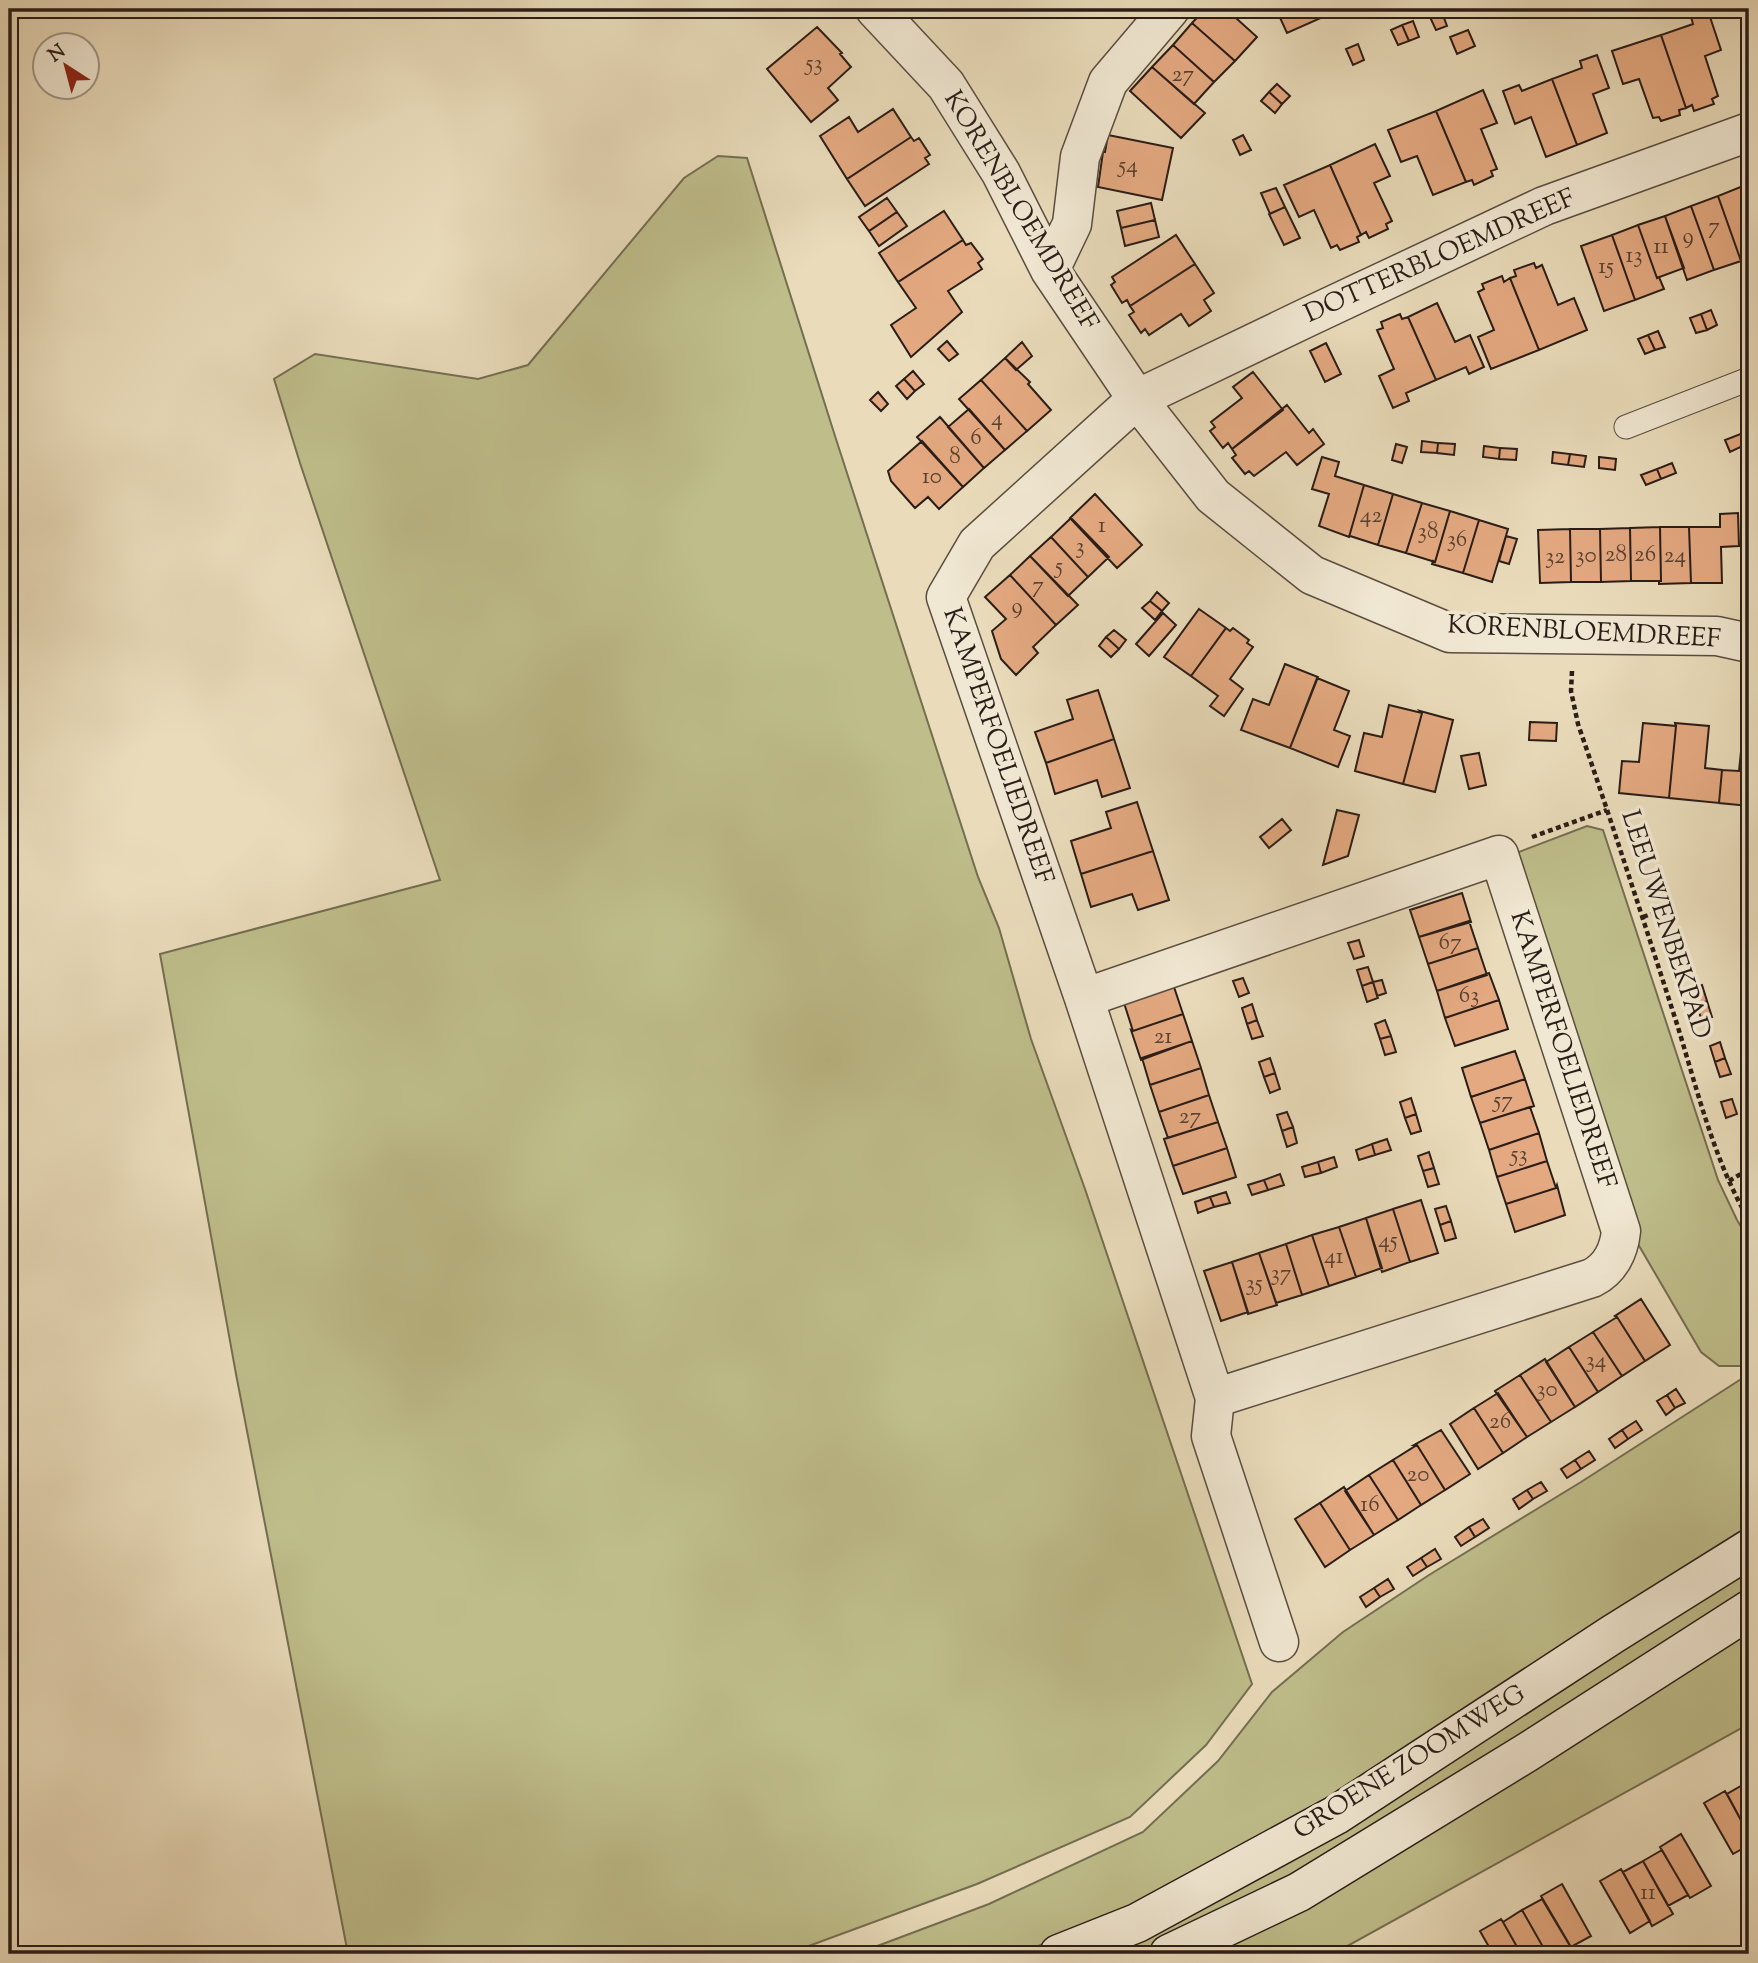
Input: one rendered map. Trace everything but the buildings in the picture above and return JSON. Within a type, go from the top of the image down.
[{"type":"street","name":"KORENBLOEMDREEF","points":[[875,9],[946,85],[1001,173],[1050,270],[1137,399],[1213,496],[1312,576],[1450,633],[1717,636],[1749,643]]},
{"type":"street","points":[[1050,270],[1073,224],[1080,157],[1108,82],[1171,9]]},
{"type":"street","name":"DOTTERBLOEMDREEF","points":[[1137,399],[1544,206],[1749,132]]},
{"type":"street","name":"KAMPERFOELIEDREEF","points":[[1137,399],[977,544],[946,597],[1084,998],[1215,1398],[1210,1436],[1279,1642]]},
{"type":"street","points":[[1084,998],[1499,855]]},
{"type":"street","name":"KAMPERFOELIEDREEF","points":[[1215,1398],[1592,1278],[1606,1268],[1617,1250],[1621,1231],[1499,855]]},
{"type":"street","name":"GROENE ZOOMWEG","points":[[1059,1954],[1137,1923],[1336,1815],[1613,1634],[1749,1549]]},
{"type":"street","name":"GROENE ZOOMWEG","points":[[1169,1954],[1299,1892],[1526,1753],[1749,1610]]},
{"type":"lane","points":[[1626,427],[1749,379]]},
{"type":"path","points":[[1749,29],[1744,41],[1744,60],[1749,73]]},
{"type":"path","name":"LEEUWENBEKPAD","points":[[1574,635],[1571,691],[1578,724],[1643,917],[1712,1138],[1729,1181],[1749,1220]]},
{"type":"path","points":[[1499,855],[1507,846],[1607,810]]},
{"type":"path","points":[[1643,917],[1667,908],[1664,897]]},
{"type":"path","points":[[1729,1181],[1749,1169]]},
{"type":"shaded area","points":[[718,156],[747,158],[978,877],[999,928],[1031,1039],[1085,1189],[1252,1684],[1206,1745],[1130,1817],[977,1884],[806,1947],[778,1954],[348,1954],[236,1374],[160,954],[440,880],[274,379],[315,354],[478,379],[528,365],[684,178]]},
{"type":"shaded area","points":[[1587,826],[1603,830],[1718,1180],[1749,1240],[1749,1361],[1740,1366],[1719,1366],[1701,1352],[1638,1244],[1511,855]]},
{"type":"shaded area","points":[[1749,1374],[1749,1534],[1357,1781],[1132,1907],[1019,1954],[856,1954],[989,1904],[1143,1832],[1218,1761],[1272,1692],[1343,1632]]},
{"type":"shaded area","points":[[1749,1565],[1749,1595],[1464,1777],[1169,1943],[1144,1954],[1086,1954]]},
{"type":"shaded area","points":[[1749,1625],[1749,1724],[1333,1954],[1206,1954]]}]
